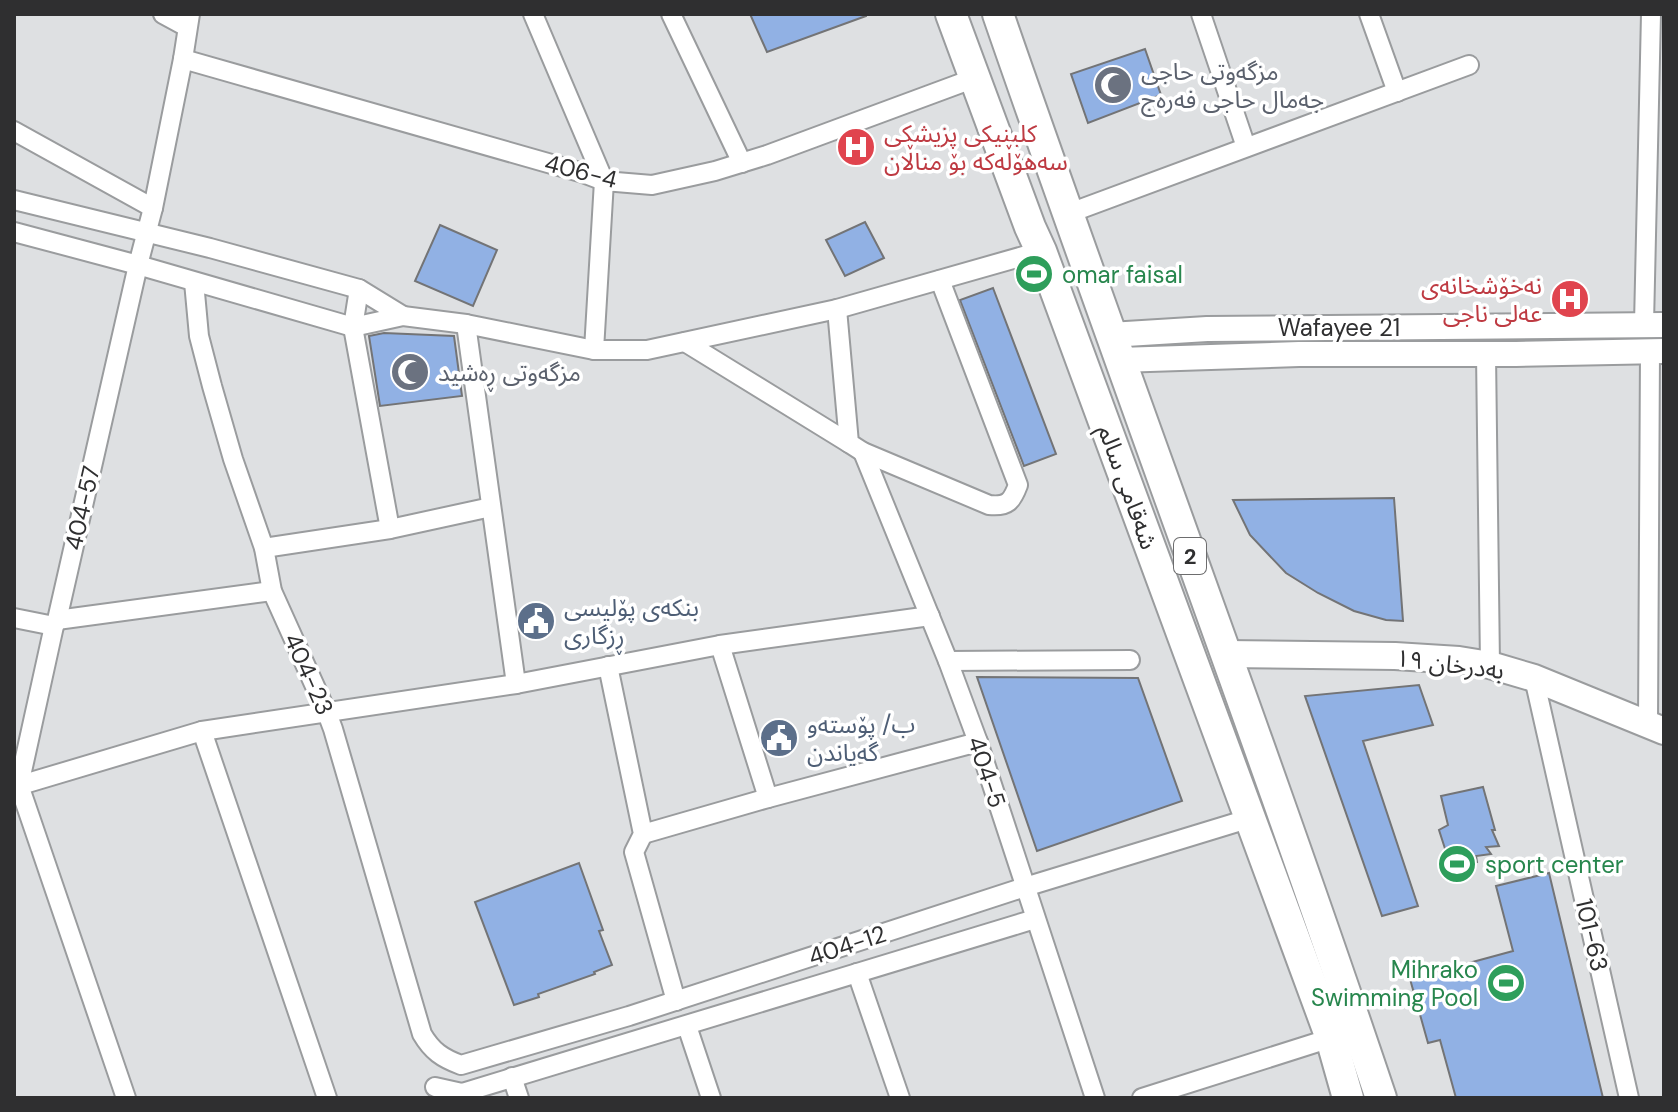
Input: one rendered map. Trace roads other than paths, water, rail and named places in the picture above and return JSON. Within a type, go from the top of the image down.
[{"type":"main road","name":"شەقامی سالم","points":[[998,14],[1381,1098]]},
{"type":"main road","name":"شەقامی سالم","points":[[953,15],[1251,818],[1331,1038],[1348,1098]]},
{"type":"main road","name":"بەدرخان ١٩","points":[[1225,654],[1395,656],[1490,665],[1534,678],[1656,728]]},
{"type":"street","points":[[163,14],[188,20]]},
{"type":"street","points":[[533,14],[604,181],[594,350]]},
{"type":"street","points":[[671,14],[742,163]]},
{"type":"street","points":[[1201,14],[1246,147]]},
{"type":"street","points":[[1369,14],[1397,92]]},
{"type":"street","points":[[1651,14],[1654,324]]},
{"type":"street","name":"404-57","points":[[17,786],[153,208],[188,20]]},
{"type":"street","name":"406-4","points":[[183,59],[604,181],[652,185],[767,155],[975,78]]},
{"type":"street","points":[[1067,214],[1469,65]]},
{"type":"street","points":[[14,131],[153,208]]},
{"type":"street","points":[[14,200],[359,289],[403,316]]},
{"type":"street","points":[[14,232],[353,327],[403,316],[466,324],[594,350],[647,350],[837,309],[1041,251]]},
{"type":"street","points":[[685,342],[856,447],[989,505],[1000,506],[1009,502],[1018,485],[940,280]]},
{"type":"street","name":"404-23","points":[[194,282],[199,336],[233,459],[264,548],[272,591],[327,713],[422,1034],[430,1047],[443,1058]]},
{"type":"street","points":[[359,289],[353,327],[390,529]]},
{"type":"street","name":"404-5","points":[[837,309],[856,447],[930,616],[978,742],[1095,1098]]},
{"type":"street","points":[[466,324],[516,684]]},
{"type":"street","name":"Wafayee 21","points":[[1114,347],[1207,329],[1654,324]]},
{"type":"street","name":"Wafayee 21","points":[[1114,347],[1299,354],[1657,351]]},
{"type":"street","points":[[1656,728],[1657,351]]},
{"type":"street","points":[[1486,354],[1490,665]]},
{"type":"street","points":[[264,548],[390,529],[491,507]]},
{"type":"street","points":[[14,618],[55,623],[272,591]]},
{"type":"street","points":[[126,1098],[17,786],[202,731],[516,684],[720,645],[930,616]]},
{"type":"street","points":[[720,645],[768,798]]},
{"type":"street","points":[[948,661],[1130,660]]},
{"type":"street","points":[[608,666],[643,834],[634,852],[676,1001]]},
{"type":"street","name":"101-63","points":[[1534,678],[1629,1098]]},
{"type":"street","points":[[202,731],[327,1098]]},
{"type":"street","points":[[643,834],[978,742]]},
{"type":"street","name":"404-12","points":[[443,1058],[461,1065],[676,1001],[1025,887],[1251,818]]},
{"type":"street","points":[[435,1087],[462,1093],[1035,919]]},
{"type":"street","points":[[857,973],[900,1098]]},
{"type":"street","points":[[687,1026],[711,1098]]},
{"type":"street","points":[[1142,1098],[1331,1038]]},
{"type":"street","points":[[512,1077],[519,1098]]},
{"type":"place","name":"مزگه‌وتی حاجی جەمال حاجی فەرەج","points":[[1113,85]]},
{"type":"place","name":"کلینیکی پزیشکی سەهۆڵەکە بۆ مناڵان","points":[[856,147]]},
{"type":"place","name":"omar faisal","points":[[1034,274]]},
{"type":"place","name":"نەخۆشخانەی عەلی ناجی","points":[[1570,299]]},
{"type":"place","name":"مزگەوتی ڕەشید","points":[[410,372]]},
{"type":"place","name":"بنکەی پۆلیسی ڕزگاری","points":[[536,621]]},
{"type":"place","name":"ب/ پۆستەو گەیاندن","points":[[779,738]]},
{"type":"place","name":"sport center","points":[[1457,864]]},
{"type":"place","name":"Mihrako Swimming Pool","points":[[1506,983]]}]
